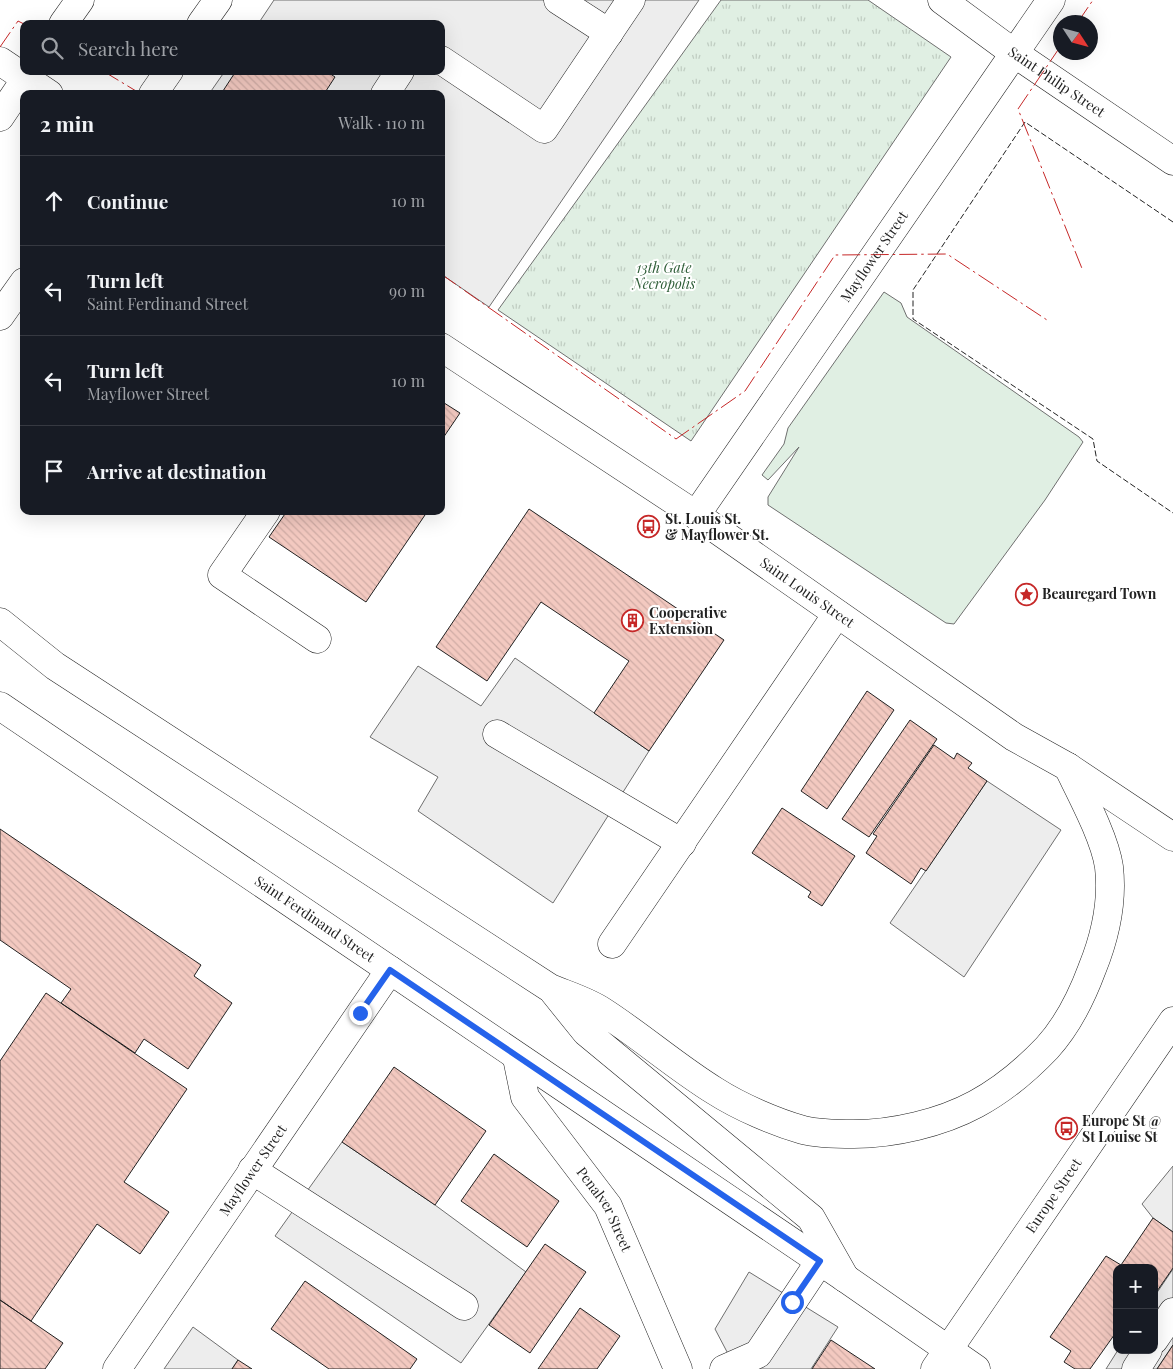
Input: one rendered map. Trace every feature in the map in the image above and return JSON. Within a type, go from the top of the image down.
[{"type":"main road","points":[[66,20],[80,0]]},
{"type":"main road","points":[[205,20],[218,0]]},
{"type":"main road","points":[[558,0],[609,33]]},
{"type":"main road","points":[[445,63],[544,130],[631,0]]},
{"type":"main road","name":"Saint Philip Street","points":[[942,0],[1014,53],[1173,161]]},
{"type":"main road","name":"Mayflower Street","points":[[696,515],[1052,0]]},
{"type":"main road","points":[[0,62],[20,71]]},
{"type":"main road","points":[[0,117],[28,75],[44,90]]},
{"type":"main road","points":[[156,90],[166,75]]},
{"type":"main road","points":[[387,90],[397,75]]},
{"type":"main road","points":[[0,316],[20,288]]},
{"type":"main road","name":"Saint Louis Street","points":[[445,350],[696,515],[1014,737],[1068,767],[1173,837]]},
{"type":"main road","points":[[263,515],[222,575],[317,639]]},
{"type":"main road","points":[[612,944],[837,614]]},
{"type":"main road","points":[[0,622],[55,666],[550,988],[600,1009],[716,1092],[762,1115],[804,1130],[842,1134],[877,1134],[914,1127],[950,1116],[976,1104],[1014,1078],[1048,1047],[1068,1018],[1086,984],[1102,946],[1109,909],[1109,867],[1096,827],[1068,767]]},
{"type":"main road","name":"Saint Ferdinand Street","points":[[0,706],[820,1261],[844,1278],[941,1359],[976,1369]]},
{"type":"main road","points":[[497,734],[682,843]]},
{"type":"main road","name":"Mayflower Street","points":[[117,1369],[390,970]]},
{"type":"main road","points":[[550,988],[586,1032],[811,1218],[844,1278]]},
{"type":"main road","name":"Europe Street","points":[[941,1359],[1173,1021]]},
{"type":"main road","name":"Penalver Street","points":[[518,1058],[525,1097],[608,1206],[678,1369]]},
{"type":"main road","points":[[252,1170],[464,1306]]},
{"type":"main road","points":[[724,1369],[758,1354],[820,1261]]},
{"type":"main road","points":[[1158,1334],[1173,1312]]},
{"type":"main road","points":[[1136,1369],[1145,1354]]},
{"type":"green space","name":"13th Gate Necropolis","points":[[721,0],[868,0],[951,57],[691,441],[498,310]]},
{"type":"green space","points":[[884,292],[901,303],[907,317],[1079,437],[1083,442],[1045,500],[954,624],[946,623],[768,505],[768,497],[799,447],[768,480],[762,475],[784,444],[788,428]]},
{"type":"shaded area","points":[[274,0],[699,0],[489,307],[445,277],[445,90],[212,90],[222,75],[445,75],[445,20],[261,20]]},
{"type":"shaded area","points":[[515,658],[649,751],[553,903],[418,811],[438,777],[370,737],[418,666],[481,706]]},
{"type":"shaded area","points":[[987,781],[1061,830],[964,977],[890,923]]},
{"type":"shaded area","points":[[342,1142],[435,1205],[526,1272],[461,1363],[275,1236]]},
{"type":"shaded area","points":[[1173,1166],[1173,1232],[1153,1218],[1142,1204]]},
{"type":"shaded area","points":[[1173,1269],[1173,1345],[1157,1369],[1106,1369],[1115,1354],[1158,1354],[1158,1291]]},
{"type":"shaded area","points":[[749,1272],[838,1327],[811,1369],[736,1369],[715,1329]]},
{"type":"shaded area","points":[[193,1327],[238,1360],[232,1369],[164,1369]]},
{"type":"building","points":[[233,75],[332,75],[335,77],[327,90],[224,90]]},
{"type":"building","points":[[445,404],[460,413],[445,435]]},
{"type":"building","name":"Cooperative Extension","points":[[529,509],[724,640],[649,751],[594,713],[629,661],[541,602],[487,681],[436,647]]},
{"type":"building","points":[[284,515],[425,515],[366,602],[269,537]]},
{"type":"building","points":[[867,691],[894,710],[827,809],[801,791]]},
{"type":"building","points":[[910,720],[937,739],[869,837],[842,819]]},
{"type":"building","points":[[934,745],[954,759],[957,753],[972,763],[968,768],[987,781],[926,871],[921,868],[911,884],[866,853],[877,836],[873,834]]},
{"type":"building","points":[[782,808],[855,856],[822,906],[808,897],[811,892],[752,853]]},
{"type":"building","points":[[0,829],[201,965],[194,976],[232,1003],[188,1069],[144,1039],[135,1053],[61,1003],[71,989],[0,940]]},
{"type":"building","points":[[46,993],[187,1089],[124,1182],[169,1212],[140,1254],[97,1224],[31,1321],[0,1300],[0,1061]]},
{"type":"building","points":[[394,1067],[486,1131],[435,1205],[342,1142]]},
{"type":"building","points":[[494,1154],[559,1201],[527,1247],[461,1201]]},
{"type":"building","points":[[1153,1218],[1173,1232],[1173,1268],[1158,1290],[1158,1264],[1122,1264]]},
{"type":"building","points":[[545,1244],[586,1272],[530,1353],[489,1325]]},
{"type":"building","points":[[1106,1256],[1119,1264],[1113,1264],[1113,1337],[1090,1369],[1075,1369],[1064,1362],[1071,1351],[1050,1337]]},
{"type":"building","points":[[305,1281],[417,1359],[410,1369],[329,1369],[271,1329]]},
{"type":"building","points":[[0,1300],[63,1343],[45,1369],[0,1369]]},
{"type":"building","points":[[580,1308],[620,1336],[597,1369],[538,1369]]},
{"type":"building","points":[[831,1340],[875,1369],[812,1369]]},
{"type":"building","points":[[1173,1345],[1173,1369],[1157,1369]]},
{"type":"building","points":[[238,1360],[252,1369],[232,1369]]},
{"type":"fence","points":[[1173,222],[1025,122],[913,290],[913,319],[1093,439],[1097,461],[1173,513]]},
{"type":"power","points":[[1083,15],[1093,0]]},
{"type":"power","points":[[0,47],[18,21],[20,22]]},
{"type":"power","points":[[1053,57],[1018,109],[1083,271]]},
{"type":"power","points":[[110,75],[134,90]]},
{"type":"power","points":[[445,277],[676,439],[745,391],[835,255],[947,254],[1047,320]]},
{"type":"place","name":"St. Louis St. & Mayflower St.","points":[[649,527]]},
{"type":"place","name":"Beauregard Town","points":[[1026,594]]},
{"type":"place","name":"Cooperative Extension","points":[[633,621]]},
{"type":"place","name":"Europe St @ St Louise St","points":[[1066,1129]]},
{"type":"route","points":[[360,1013],[390,970],[820,1261],[792,1302]]}]
